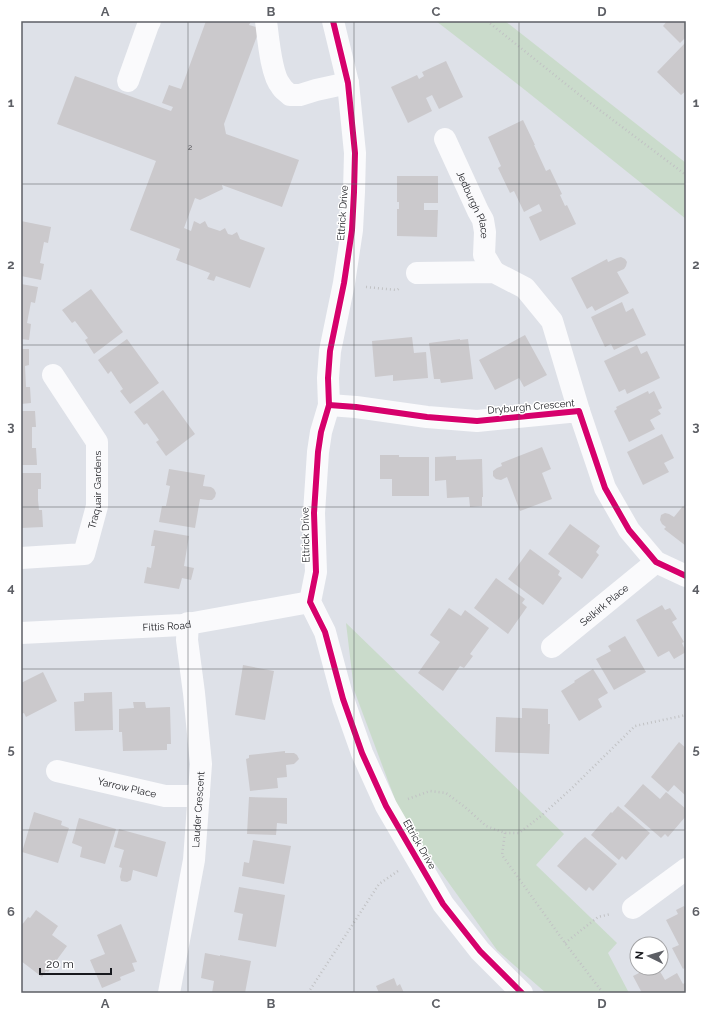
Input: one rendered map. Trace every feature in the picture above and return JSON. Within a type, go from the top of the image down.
[{"type":"street","points":[[128,81],[150,21]]},
{"type":"street","points":[[266,21],[275,74],[280,86],[290,95],[300,95],[348,83]]},
{"type":"street","name":"Ettrick Drive","points":[[333,21],[348,83],[355,154],[352,230],[344,283],[330,351],[328,378],[329,405],[321,432],[318,452],[314,513],[316,572],[310,602],[325,632],[343,699],[362,753],[386,806],[443,904],[480,950],[522,993]]},
{"type":"street","name":"Jedburgh Place","points":[[445,139],[483,220],[484,255],[494,272]]},
{"type":"street","points":[[417,273],[494,272],[525,288],[552,321],[579,411]]},
{"type":"street","name":"Traquair Gardens","points":[[21,558],[84,554],[97,506],[97,442],[53,375]]},
{"type":"street","name":"Dryburgh Crescent","points":[[329,405],[426,417],[477,421],[579,411],[605,488],[629,530],[656,562],[686,576]]},
{"type":"street","name":"Selkirk Place","points":[[552,647],[656,562]]},
{"type":"street","name":"Fittis Road","points":[[21,633],[182,625],[310,602]]},
{"type":"street","name":"Lauder Crescent","points":[[169,993],[194,860],[201,764],[188,640],[188,623]]},
{"type":"street","name":"Yarrow Place","points":[[57,771],[165,796],[188,796],[199,794]]},
{"type":"street","points":[[633,908],[686,869]]},
{"type":"path","points":[[487,21],[577,93],[686,175]]},
{"type":"path","points":[[344,283],[397,290],[417,273]]},
{"type":"path","points":[[386,806],[430,791],[446,793],[465,807],[486,826],[505,833],[519,833],[542,816],[635,726],[686,715]]},
{"type":"path","points":[[505,833],[502,855],[603,993]]},
{"type":"path","points":[[308,993],[379,884],[417,859]]},
{"type":"path","points":[[565,943],[598,917],[633,908]]},
{"type":"green space","points":[[436,21],[505,21],[686,163],[686,219],[525,90]]},
{"type":"green space","points":[[346,623],[564,834],[536,865],[617,943],[608,953],[629,993],[546,993],[497,950],[402,818],[354,690]]},
{"type":"building","points":[[206,21],[251,21],[249,25],[260,28],[224,124],[226,134],[299,160],[282,207],[222,185],[223,189],[200,200],[195,198],[184,228],[191,231],[194,221],[200,224],[205,221],[208,227],[220,231],[225,228],[228,234],[232,235],[237,232],[240,239],[265,248],[250,288],[216,276],[214,281],[207,279],[210,273],[176,260],[180,249],[130,230],[156,161],[57,124],[75,76],[171,111],[173,107],[162,103],[169,85],[181,89]]},
{"type":"building","points":[[667,21],[686,21],[686,37],[680,43],[663,26]]},
{"type":"building","points":[[686,42],[686,91],[681,95],[657,72]]},
{"type":"building","points":[[446,61],[463,97],[439,109],[432,95],[426,98],[432,111],[408,123],[391,87],[417,75],[419,79],[424,76],[422,72]]},
{"type":"building","points":[[523,120],[546,171],[550,169],[562,194],[560,195],[565,206],[567,205],[576,224],[540,241],[529,217],[542,211],[539,204],[524,212],[514,191],[510,193],[498,168],[501,166],[488,137]]},
{"type":"building","points":[[397,176],[438,176],[438,203],[424,203],[424,210],[438,210],[437,237],[397,236],[397,209],[399,209],[399,202],[397,202]]},
{"type":"building","points":[[21,221],[51,227],[48,243],[44,242],[40,263],[44,264],[41,280],[21,276]]},
{"type":"building","points":[[621,257],[627,262],[626,266],[624,269],[617,272],[629,293],[595,311],[592,306],[587,309],[571,278],[607,259],[608,262]]},
{"type":"building","points":[[21,284],[38,287],[35,303],[31,302],[27,323],[31,324],[29,340],[21,339]]},
{"type":"building","points":[[91,289],[123,332],[94,354],[85,340],[88,338],[75,321],[72,323],[62,310]]},
{"type":"building","points":[[622,302],[626,312],[633,308],[646,335],[614,350],[611,344],[605,347],[591,317]]},
{"type":"building","points":[[525,335],[547,375],[524,387],[519,378],[495,390],[479,360]]},
{"type":"building","points":[[412,337],[414,353],[426,352],[428,378],[393,381],[393,375],[375,377],[372,341]]},
{"type":"building","points":[[127,339],[159,383],[130,404],[120,391],[123,389],[111,371],[108,374],[98,360]]},
{"type":"building","points":[[468,339],[473,379],[441,383],[440,379],[434,379],[429,343]]},
{"type":"building","points":[[637,345],[641,354],[647,351],[660,378],[627,394],[625,389],[619,392],[604,361]]},
{"type":"building","points":[[21,349],[29,349],[29,365],[25,366],[26,387],[30,387],[31,403],[21,404]]},
{"type":"building","points":[[163,390],[195,434],[166,456],[156,442],[159,440],[147,423],[144,425],[134,412]]},
{"type":"building","points":[[648,391],[649,394],[654,391],[662,408],[658,410],[661,414],[650,420],[655,429],[629,442],[614,411],[617,409],[616,407]]},
{"type":"building","points":[[21,411],[35,411],[36,427],[32,427],[32,448],[36,448],[37,465],[21,465]]},
{"type":"building","points":[[662,434],[674,458],[664,463],[669,472],[643,485],[627,452]]},
{"type":"building","points":[[542,447],[551,469],[542,473],[552,499],[520,511],[507,477],[501,480],[496,479],[493,476],[493,471],[502,466],[501,463]]},
{"type":"building","points":[[380,455],[399,455],[399,457],[429,457],[429,496],[392,496],[392,479],[380,479]]},
{"type":"building","points":[[456,456],[456,460],[482,459],[482,506],[470,507],[469,497],[447,498],[446,480],[435,481],[435,457]]},
{"type":"building","points":[[169,469],[205,475],[203,486],[211,487],[216,493],[212,500],[200,499],[195,528],[159,522],[162,506],[166,506],[170,486],[166,485]]},
{"type":"building","points":[[21,473],[41,473],[41,489],[38,489],[38,500],[39,510],[42,510],[43,527],[21,528]]},
{"type":"building","points":[[686,503],[686,546],[664,529],[666,527],[660,520],[661,515],[665,513],[674,517]]},
{"type":"building","points":[[570,524],[600,546],[596,552],[599,555],[582,579],[548,554]]},
{"type":"building","points":[[154,530],[189,536],[184,566],[194,568],[191,580],[182,578],[179,589],[144,583],[147,567],[151,568],[155,546],[151,546]]},
{"type":"building","points":[[530,549],[560,571],[558,575],[562,578],[543,605],[508,579]]},
{"type":"building","points":[[496,578],[525,599],[522,603],[527,607],[508,634],[474,608]]},
{"type":"building","points":[[662,605],[665,610],[670,608],[677,619],[672,622],[684,642],[682,643],[686,652],[674,659],[669,651],[658,657],[636,620]]},
{"type":"building","points":[[449,608],[461,616],[465,610],[489,628],[470,654],[473,656],[464,668],[460,666],[443,691],[418,673],[440,642],[430,635]]},
{"type":"building","points":[[625,636],[646,672],[614,690],[596,659],[611,651],[608,646]]},
{"type":"building","points":[[243,665],[274,671],[265,720],[235,715]]},
{"type":"building","points":[[593,669],[608,693],[598,699],[602,707],[579,721],[561,691]]},
{"type":"building","points":[[43,672],[57,701],[26,717],[24,713],[21,714],[21,683]]},
{"type":"building","points":[[112,692],[113,730],[75,731],[74,702],[84,701],[84,693]]},
{"type":"building","points":[[133,702],[145,702],[146,708],[170,707],[171,744],[167,744],[167,750],[123,751],[122,732],[119,732],[119,709],[134,708]]},
{"type":"building","points":[[522,708],[548,709],[548,724],[550,724],[549,754],[495,752],[496,717],[522,718]]},
{"type":"building","points":[[679,742],[686,748],[686,796],[674,785],[668,792],[651,777]]},
{"type":"building","points":[[285,751],[285,753],[294,753],[299,759],[294,764],[286,765],[287,777],[277,778],[278,788],[250,791],[246,759],[249,758],[249,755]]},
{"type":"building","points":[[643,784],[660,799],[666,792],[686,809],[686,816],[668,837],[665,834],[661,838],[624,806]]},
{"type":"building","points":[[249,797],[287,798],[287,824],[277,823],[276,835],[247,834]]},
{"type":"building","points":[[618,806],[650,833],[626,860],[622,856],[619,860],[591,835]]},
{"type":"building","points":[[34,812],[62,821],[61,825],[69,828],[58,863],[22,852]]},
{"type":"building","points":[[79,818],[116,829],[105,864],[80,857],[82,847],[72,843]]},
{"type":"building","points":[[119,829],[166,842],[157,877],[133,870],[131,880],[127,882],[121,881],[120,877],[122,868],[119,867],[124,850],[114,847]]},
{"type":"building","points":[[585,837],[617,864],[593,891],[589,887],[586,891],[557,866]]},
{"type":"building","points":[[253,840],[291,846],[284,884],[242,876],[244,862],[249,863]]},
{"type":"building","points":[[239,887],[285,895],[276,947],[238,940],[243,914],[234,912]]},
{"type":"building","points":[[684,906],[686,909],[686,967],[683,969],[672,948],[679,945],[666,920],[678,914],[676,910]]},
{"type":"building","points":[[36,910],[58,926],[52,935],[67,946],[48,972],[46,971],[42,977],[21,961],[21,926]]},
{"type":"building","points":[[121,924],[137,962],[132,963],[135,971],[120,977],[121,980],[102,988],[90,960],[105,954],[97,935]]},
{"type":"building","points":[[205,953],[251,961],[245,993],[212,993],[214,981],[201,978]]},
{"type":"building","points":[[677,973],[683,984],[686,982],[686,993],[642,993],[633,976],[663,976],[665,980]]},
{"type":"building","points":[[394,978],[397,986],[400,984],[404,993],[379,993],[376,986]]},
{"type":"cycle path","points":[[333,21],[348,83],[355,153],[354,192],[352,230],[344,283],[330,351],[328,378],[329,405],[321,432],[318,452],[314,513],[316,572],[310,602],[325,632],[343,699],[362,753],[386,806],[443,904],[480,951],[522,993]]},
{"type":"cycle path","points":[[329,405],[356,407],[427,417],[477,421],[579,411],[605,488],[629,530],[656,562],[686,576]]}]
